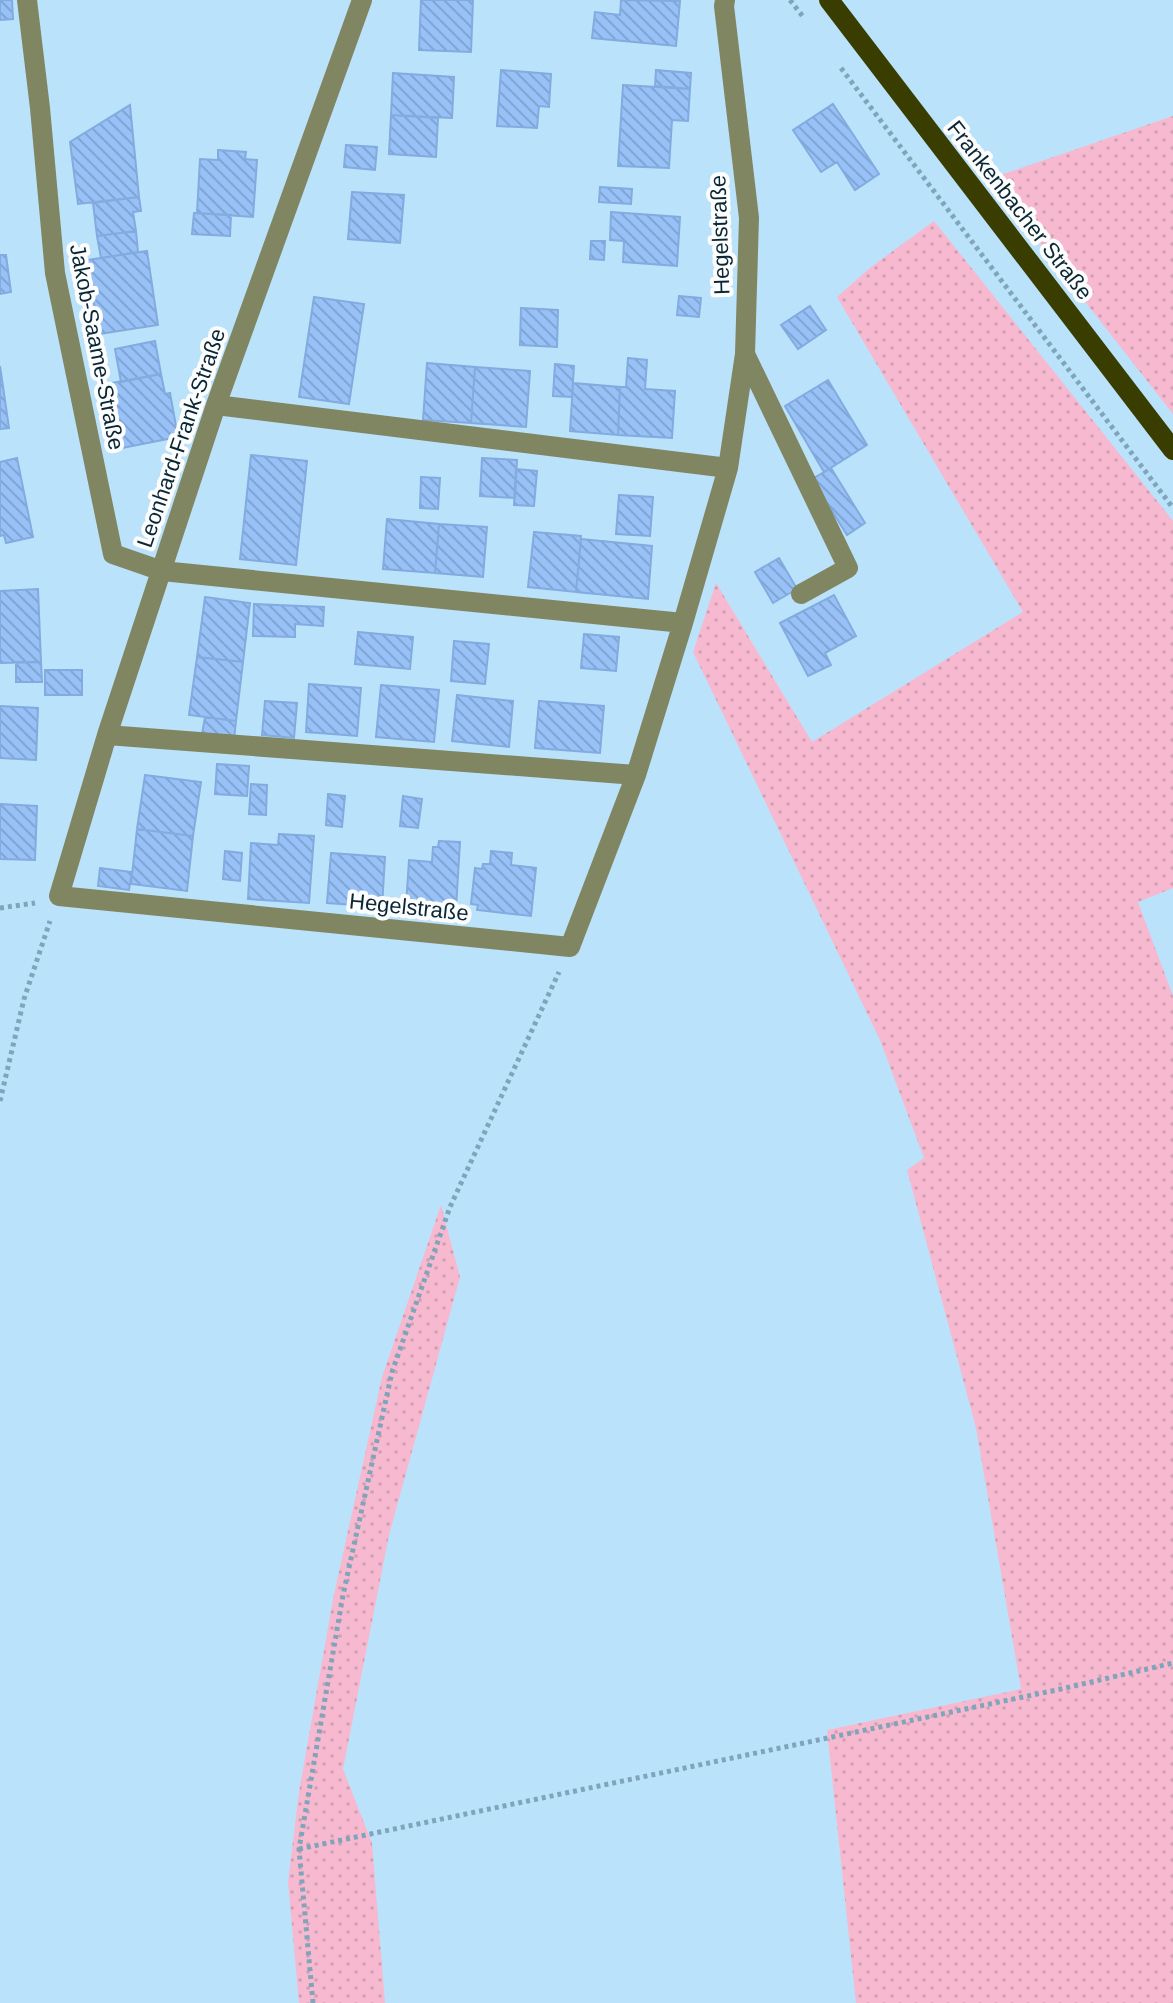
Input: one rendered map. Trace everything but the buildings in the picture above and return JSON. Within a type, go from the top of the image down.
[{"type":"main road","name":"Frankenbacher Straße","points":[[829,0],[1173,450]]},
{"type":"street","name":"Jakob-Saame-Straße","points":[[27,0],[55,273],[113,554],[162,571]]},
{"type":"street","name":"Leonhard-Frank-Straße","points":[[59,896],[107,735],[216,405],[362,0]]},
{"type":"street","name":"Hegelstraße","points":[[59,896],[570,947],[636,775],[728,468],[745,354],[749,218],[725,0]]},
{"type":"street","points":[[745,354],[848,568],[801,594]]},
{"type":"street","points":[[216,405],[728,468]]},
{"type":"street","points":[[162,571],[683,623]]},
{"type":"street","points":[[107,735],[636,775]]},
{"type":"path","points":[[790,0],[809,26]]},
{"type":"path","points":[[838,64],[1173,508]]},
{"type":"path","points":[[0,1101],[24,999],[59,896]]},
{"type":"path","points":[[313,2003],[299,1849],[343,1595],[392,1372],[450,1207],[570,947]]},
{"type":"path","points":[[299,1849],[1173,1663]]},
{"type":"shaded area","points":[[1173,116],[1173,414],[989,179]]},
{"type":"shaded area","points":[[934,221],[1173,521],[1173,888],[1138,902],[1173,996],[1173,2003],[856,2003],[827,1730],[1021,1689],[976,1428],[907,1170],[924,1158],[880,1040],[693,652],[716,583],[812,742],[1023,612],[837,297],[871,267]]},
{"type":"shaded area","points":[[441,1205],[460,1277],[389,1535],[343,1769],[372,1843],[385,2003],[299,2003],[288,1882],[299,1792],[333,1599],[382,1377]]}]
